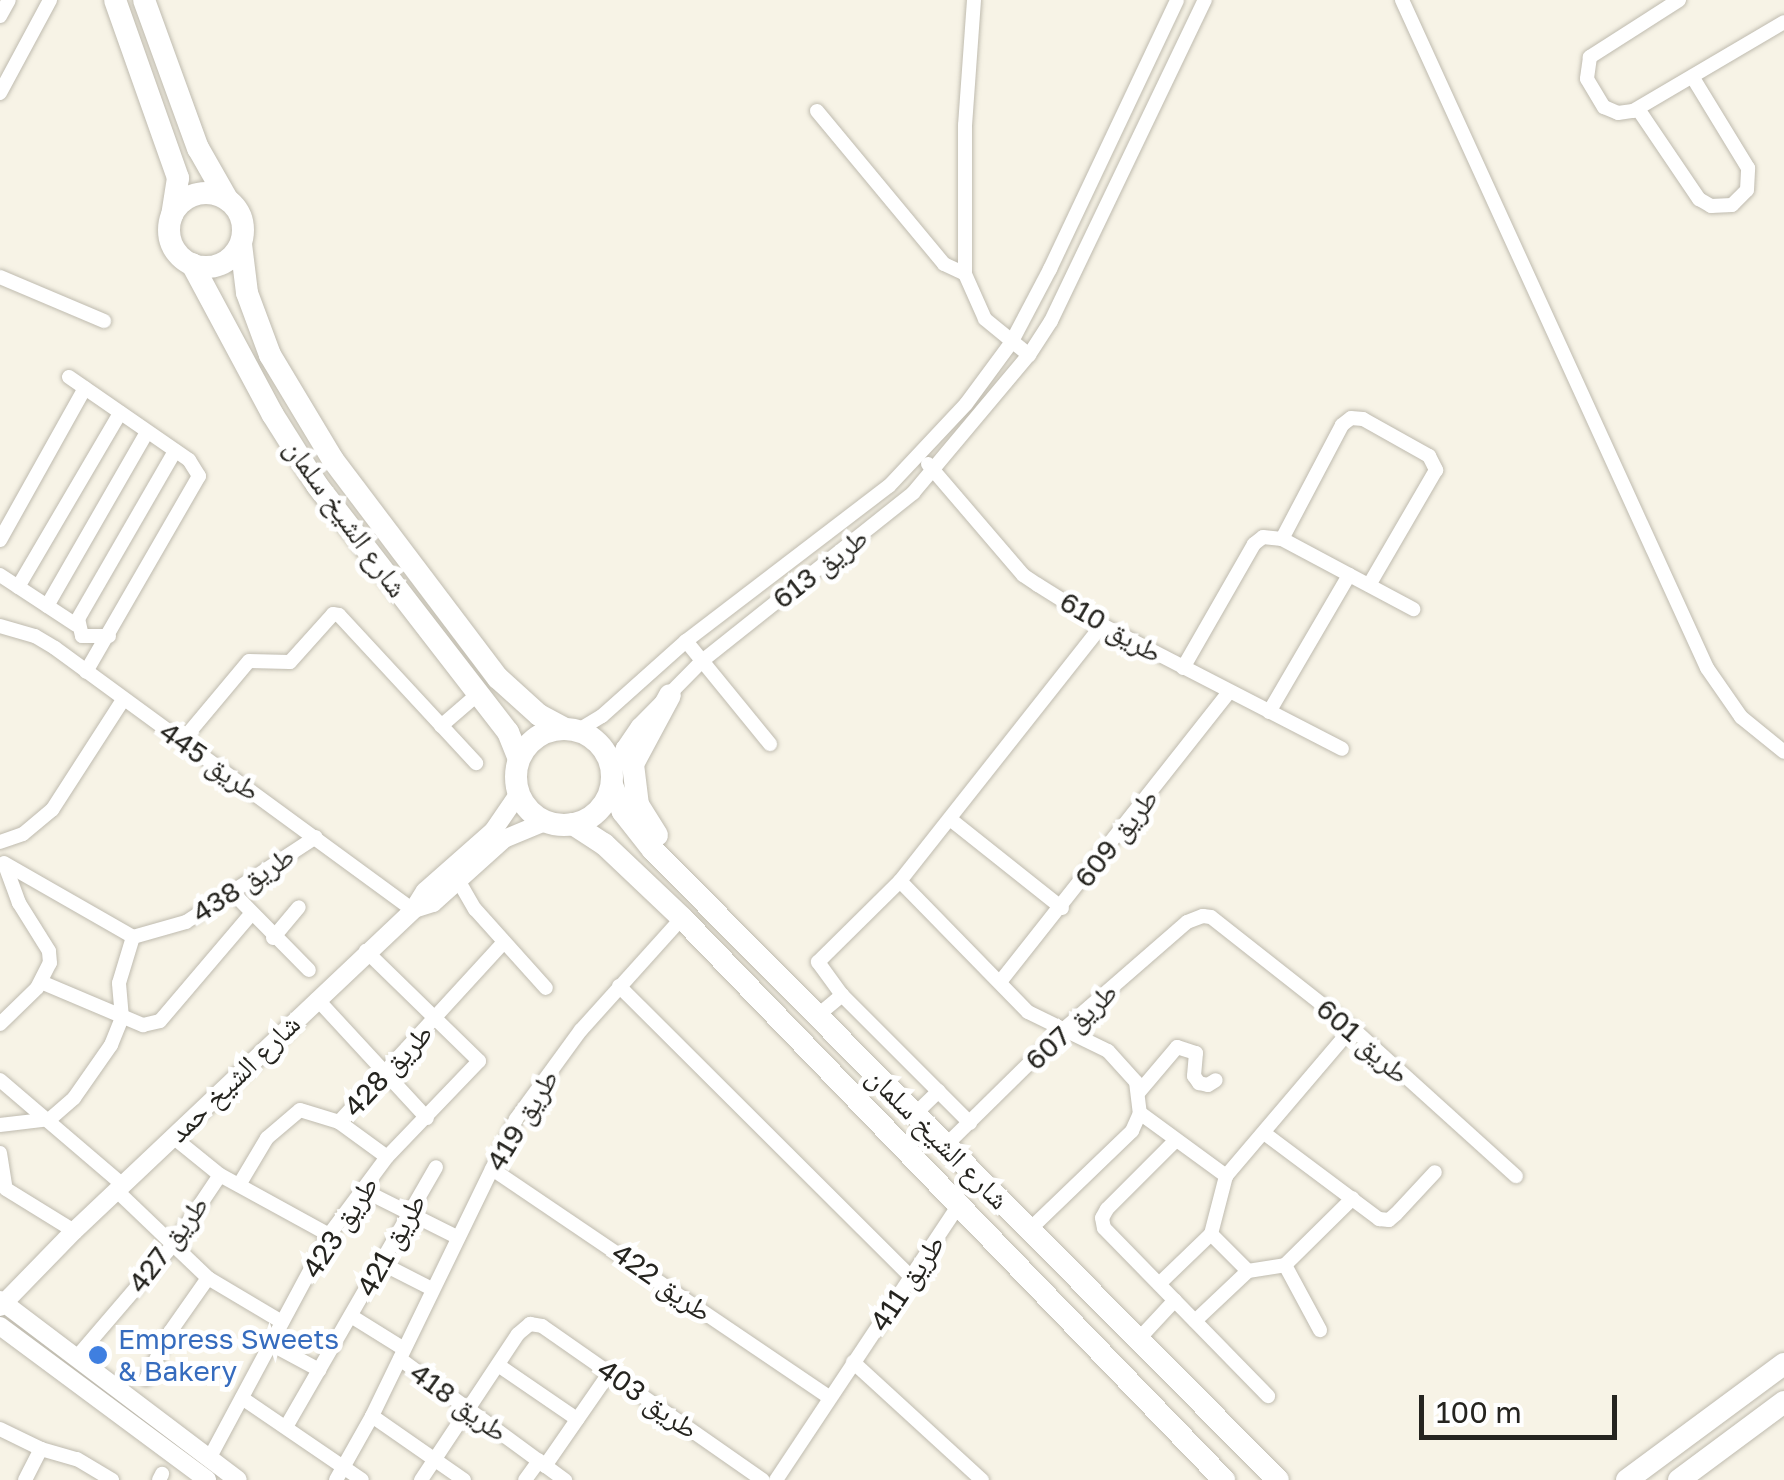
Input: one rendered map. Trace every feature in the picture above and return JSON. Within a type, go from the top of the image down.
[{"type":"main road","points":[[115,0],[178,178],[171,219],[174,249],[192,264],[220,264],[241,244],[242,220],[198,148],[144,0]]},
{"type":"main road","points":[[171,219],[188,198],[201,193],[228,199]]},
{"type":"main road","name":"شارع الشيخ سلمان","points":[[241,244],[247,293],[270,355],[333,460],[498,678],[540,716],[570,729]]},
{"type":"main road","name":"شارع الشيخ سلمان","points":[[192,264],[273,415],[317,486],[508,732],[519,760]]},
{"type":"main road","points":[[670,695],[642,740],[632,778],[643,818],[666,846],[680,877]]},
{"type":"main road","points":[[570,729],[602,750],[612,782],[592,816],[574,824],[546,820],[528,808],[519,793],[519,760],[536,738],[548,730],[570,729]]},
{"type":"main road","name":"شارع الشيخ سلمان","points":[[612,782],[622,812],[680,877],[1136,1342],[1278,1480]]},
{"type":"main road","name":"شارع الشيخ سلمان","points":[[574,824],[604,844],[682,918],[1224,1480]]},
{"type":"main road","points":[[1627,1480],[1784,1364]]},
{"type":"main road","points":[[1680,1480],[1784,1402]]},
{"type":"main road","points":[[1256,1459],[1292,1480]]},
{"type":"street","points":[[0,16],[9,0]]},
{"type":"street","points":[[0,93],[50,0]]},
{"type":"street","points":[[974,0],[965,126],[965,274],[984,319],[1029,355]]},
{"type":"street","name":"طريق 613","points":[[570,729],[602,716],[686,641],[889,486],[966,404],[1011,343],[1177,0]]},
{"type":"street","name":"طريق 613","points":[[612,782],[623,748],[702,661],[913,492],[1029,355],[1051,320],[1205,0]]},
{"type":"street","points":[[1402,0],[1708,668],[1741,717],[1784,752]]},
{"type":"street","points":[[1680,0],[1597,51],[1586,65],[1587,78],[1604,107],[1626,114],[1638,109],[1784,22]]},
{"type":"street","points":[[1638,109],[1699,199],[1711,206],[1732,205],[1748,190],[1748,168],[1693,78]]},
{"type":"street","points":[[818,112],[944,264],[965,274]]},
{"type":"street","points":[[0,277],[104,320]]},
{"type":"street","points":[[69,377],[199,470],[198,484],[86,672]]},
{"type":"street","points":[[0,540],[85,388]]},
{"type":"street","points":[[18,587],[120,413]]},
{"type":"street","points":[[1282,539],[1342,426],[1351,418],[1364,419],[1430,456],[1436,470],[1369,585]]},
{"type":"street","points":[[47,606],[147,432]]},
{"type":"street","points":[[76,625],[174,451]]},
{"type":"street","name":"طريق 610","points":[[920,453],[1023,575],[1102,625],[1342,748]]},
{"type":"street","points":[[1183,668],[1254,544],[1263,537],[1282,539],[1412,609]]},
{"type":"street","points":[[0,575],[76,625],[82,636],[109,636]]},
{"type":"street","points":[[1269,712],[1349,575]]},
{"type":"street","points":[[182,741],[249,661],[290,662],[333,614],[340,615],[476,763]]},
{"type":"street","points":[[970,1123],[842,994],[818,962],[900,881],[1102,625]]},
{"type":"street","name":"طريق 445","points":[[0,626],[35,636],[413,910]]},
{"type":"street","points":[[686,641],[770,744]]},
{"type":"street","name":"طريق 609","points":[[1000,982],[1229,692]]},
{"type":"street","points":[[441,726],[478,694]]},
{"type":"street","points":[[0,842],[22,834],[52,810],[123,700]]},
{"type":"street","name":"شارع الشيخ حمد","points":[[1,1300],[413,910],[425,891],[502,821],[519,793]]},
{"type":"street","points":[[950,819],[1062,908]]},
{"type":"street","name":"شارع الشيخ حمد","points":[[413,910],[432,902],[504,840],[546,820]]},
{"type":"street","name":"طريق 438","points":[[134,937],[186,922],[316,837]]},
{"type":"street","points":[[461,860],[458,880],[475,909],[546,988]]},
{"type":"street","points":[[0,1125],[50,1119],[74,1098],[112,1045],[122,1018],[119,983],[134,937],[3,861]]},
{"type":"street","points":[[0,1024],[41,982],[50,962],[49,951],[19,903],[3,861]]},
{"type":"street","points":[[900,881],[1028,1012],[1108,1051],[1136,1082],[1140,1114],[1132,1131],[1029,1230]]},
{"type":"street","points":[[19,903],[33,888],[45,885]]},
{"type":"street","points":[[233,893],[273,938],[309,970]]},
{"type":"street","points":[[273,938],[298,907]]},
{"type":"street","points":[[41,982],[142,1025],[160,1021],[251,914]]},
{"type":"street","name":"طريق 601","points":[[1203,916],[1211,918],[1352,1028],[1516,1176]]},
{"type":"street","name":"طريق 607","points":[[945,1146],[1064,1030],[1187,922],[1203,916]]},
{"type":"street","name":"طريق 419","points":[[340,1474],[516,1119],[542,1080],[619,986],[682,918]]},
{"type":"street","name":"طريق 428","points":[[339,1122],[504,942]]},
{"type":"street","name":"طريق 428","points":[[366,951],[436,1018]]},
{"type":"street","points":[[619,986],[910,1276]]},
{"type":"street","points":[[817,1016],[842,994]]},
{"type":"street","points":[[317,999],[427,1118]]},
{"type":"street","name":"طريق 423","points":[[210,1457],[329,1235],[387,1157],[478,1061],[436,1018]]},
{"type":"street","points":[[1159,1284],[1211,1234],[1226,1176],[1352,1028]]},
{"type":"street","points":[[1139,1092],[1177,1046],[1196,1053],[1194,1076],[1199,1083],[1208,1085],[1216,1080]]},
{"type":"street","points":[[0,1080],[50,1119],[208,1278],[282,1322]]},
{"type":"street","points":[[915,1114],[939,1092]]},
{"type":"street","name":"طريق 427","points":[[239,1185],[267,1138],[300,1110],[339,1122],[387,1157]]},
{"type":"street","points":[[1140,1114],[1226,1176]]},
{"type":"street","points":[[1264,1133],[1378,1219],[1389,1220],[1435,1172]]},
{"type":"street","points":[[173,1137],[220,1175],[329,1235]]},
{"type":"street","points":[[1175,1140],[1102,1218],[1104,1228],[1268,1396]]},
{"type":"street","points":[[0,1154],[6,1189],[74,1231]]},
{"type":"street","name":"طريق 421","points":[[286,1427],[436,1166]]},
{"type":"street","name":"طريق 422","points":[[492,1168],[830,1398]]},
{"type":"street","name":"طريق 427","points":[[76,1358],[172,1245],[220,1175]]},
{"type":"street","points":[[363,1190],[457,1236]]},
{"type":"street","points":[[1196,1321],[1248,1271],[1285,1265],[1353,1198]]},
{"type":"street","name":"طريق 411","points":[[776,1480],[960,1203]]},
{"type":"street","points":[[1211,1234],[1248,1271]]},
{"type":"street","points":[[381,1263],[432,1289]]},
{"type":"street","points":[[1285,1265],[1320,1330]]},
{"type":"street","points":[[146,1379],[170,1332],[208,1278]]},
{"type":"street","points":[[1,1300],[238,1480]]},
{"type":"street","points":[[1136,1342],[1175,1300]]},
{"type":"street","points":[[350,1316],[402,1354]]},
{"type":"street","name":"طريق 403","points":[[498,1365],[530,1324],[542,1326],[764,1480]]},
{"type":"street","points":[[0,1326],[207,1480]]},
{"type":"street","points":[[271,1344],[320,1370]]},
{"type":"street","name":"طريق 418","points":[[402,1354],[565,1480]]},
{"type":"street","points":[[853,1362],[982,1480]]},
{"type":"street","points":[[421,1480],[498,1365],[578,1419]]},
{"type":"street","points":[[525,1480],[578,1419],[610,1372]]},
{"type":"street","points":[[242,1398],[286,1427],[340,1474],[362,1480]]},
{"type":"street","points":[[372,1416],[464,1480]]},
{"type":"street","points":[[0,1429],[112,1480]]},
{"type":"street","points":[[26,1480],[40,1449]]},
{"type":"place","name":"Empress Sweets & Bakery","points":[[98,1355]]}]
